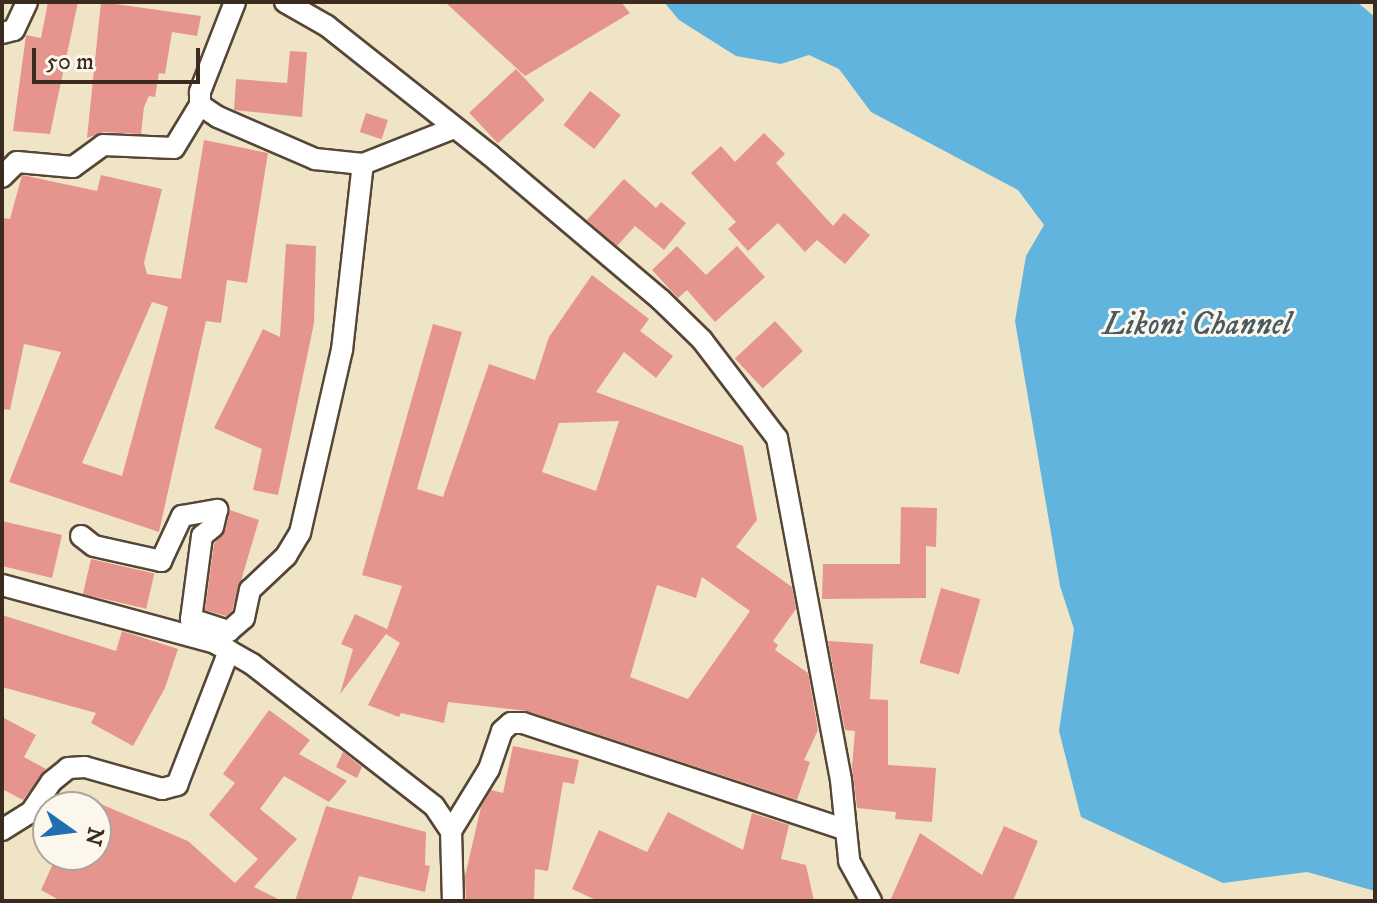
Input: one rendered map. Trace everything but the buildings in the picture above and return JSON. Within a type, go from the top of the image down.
[{"type":"street","points":[[2,33],[14,30],[27,2]]},
{"type":"street","points":[[2,177],[17,162],[73,167],[103,145],[174,148],[200,105],[200,92],[235,2]]},
{"type":"street","points":[[285,2],[327,26],[660,299],[702,340],[777,438],[841,780],[849,861],[871,901]]},
{"type":"street","points":[[200,105],[315,159],[363,164],[454,128]]},
{"type":"street","points":[[191,619],[229,631],[244,618],[250,590],[286,556],[300,533],[344,337],[363,164]]},
{"type":"street","points":[[81,536],[94,546],[161,561],[182,516],[217,510],[213,527],[202,536],[191,619],[199,640]]},
{"type":"street","points":[[2,585],[229,651],[415,787],[451,831]]},
{"type":"street","points":[[2,830],[31,812],[68,768],[85,767],[162,789],[177,785],[229,651]]},
{"type":"street","points":[[453,901],[451,831],[511,723],[642,759],[777,811],[846,830]]},
{"type":"water","name":"Likoni Channel","points":[[664,2],[1357,2],[1375,17],[1375,891],[1307,872],[1223,883],[1081,817],[1059,731],[1074,629],[1060,586],[1015,321],[1026,256],[1044,225],[1018,190],[871,112],[839,69],[809,55],[781,64],[736,56],[679,20]]}]
